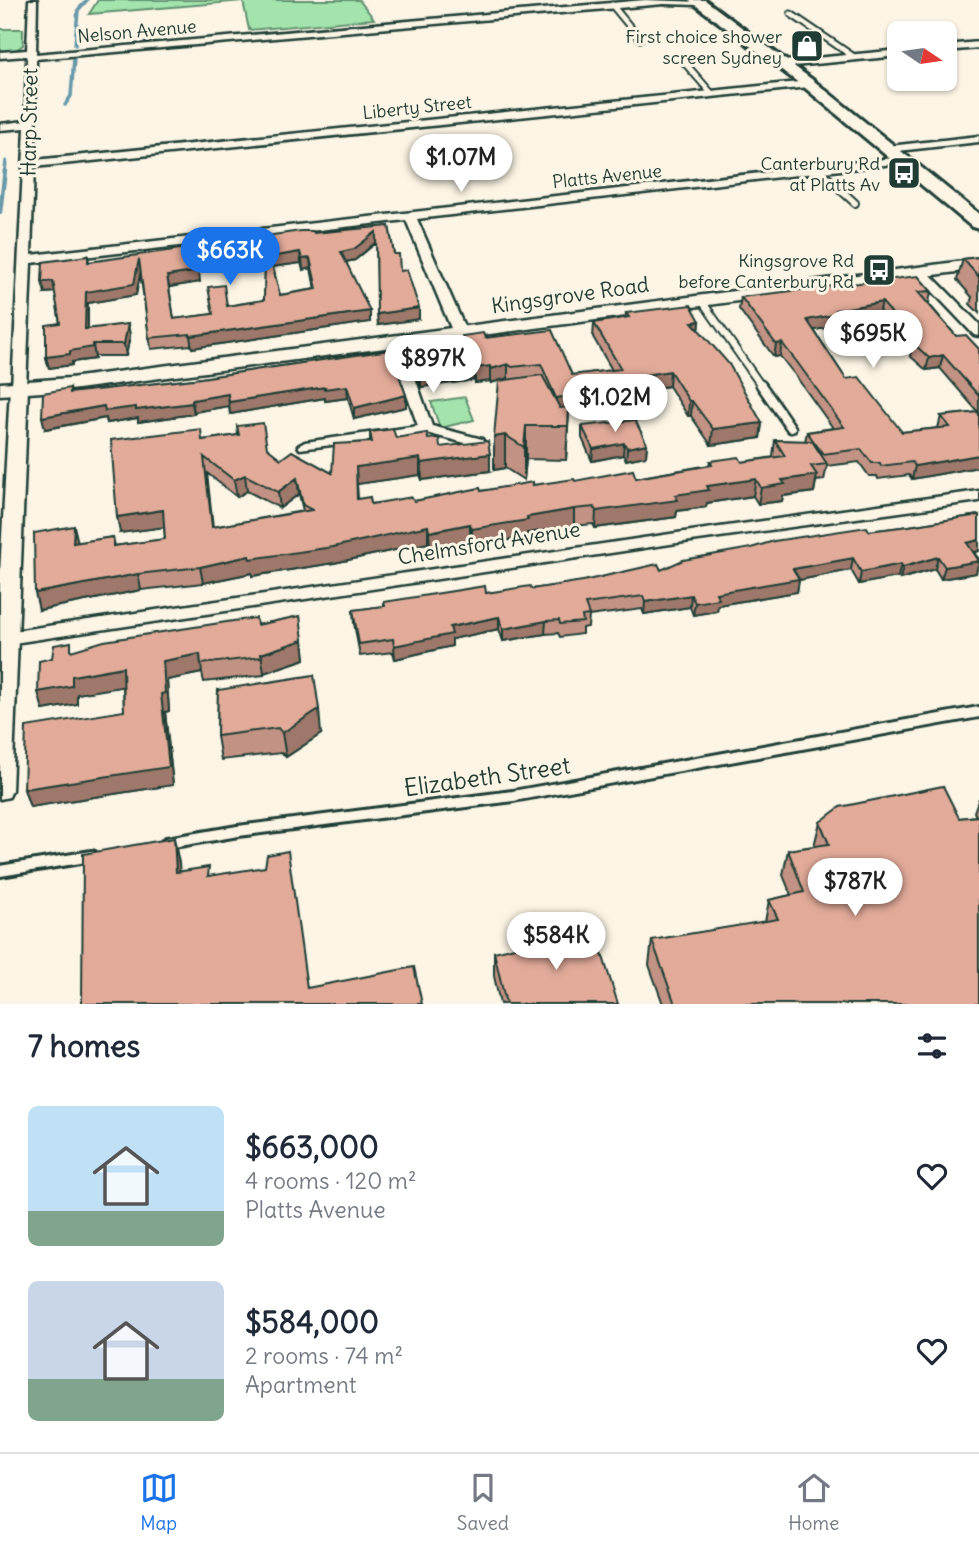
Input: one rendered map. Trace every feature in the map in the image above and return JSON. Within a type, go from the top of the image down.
[{"type":"highway","points":[[697,1],[809,84],[979,223]]},
{"type":"main road","name":"Kingsgrove Road","points":[[9,389],[460,333],[979,264]]},
{"type":"street","name":"Harp Street","points":[[0,790],[7,638],[9,389],[24,260],[33,0]]},
{"type":"street","name":"Nelson Avenue","points":[[0,55],[30,55],[666,0],[697,1]]},
{"type":"street","points":[[957,47],[979,45]]},
{"type":"street","points":[[783,64],[887,54]]},
{"type":"street","name":"Liberty Street","points":[[29,164],[809,84]]},
{"type":"street","points":[[0,127],[28,124]]},
{"type":"street","name":"Platts Avenue","points":[[24,260],[819,170],[979,139]]},
{"type":"street","points":[[410,216],[460,333]]},
{"type":"street","points":[[921,272],[979,332]]},
{"type":"street","points":[[395,341],[426,429]]},
{"type":"street","points":[[305,446],[426,429],[477,442]]},
{"type":"street","name":"Chelmsford Avenue","points":[[7,638],[979,496]]},
{"type":"lane","points":[[612,5],[640,39]]},
{"type":"lane","points":[[792,14],[854,57]]},
{"type":"lane","points":[[684,62],[712,94]]},
{"type":"lane","points":[[819,170],[855,203]]},
{"type":"lane","points":[[702,301],[791,428]]},
{"type":"lane","name":"Elizabeth Street","points":[[158,845],[238,831],[513,796],[979,712]]},
{"type":"lane","points":[[0,871],[106,853]]},
{"type":"green space","points":[[98,0],[359,0],[374,19],[249,30],[243,1],[89,14]]},
{"type":"green space","points":[[0,29],[23,29],[23,45],[16,50],[0,53]]},
{"type":"green space","points":[[465,397],[474,420],[440,428],[431,402]]},
{"type":"building","points":[[389,226],[394,254],[399,254],[400,271],[407,270],[419,308],[377,314],[376,232],[354,249],[341,252],[370,311],[190,336],[149,338],[139,259],[134,284],[86,292],[85,329],[128,324],[124,344],[93,344],[93,347],[70,351],[70,354],[46,357],[46,325],[60,323],[53,281],[42,282],[43,262],[88,256],[88,262],[195,247],[199,271],[167,276],[174,319],[213,314],[208,287],[224,285],[227,306],[264,300],[265,258],[250,260],[248,254],[203,259],[203,245],[301,231],[314,233]],"holes":[[[300,252],[302,259],[310,258],[317,289],[280,295],[270,257]]]},
{"type":"building","points":[[979,257],[979,277],[963,259]]},
{"type":"building","points":[[918,276],[931,291],[918,292],[956,336],[966,335],[979,349],[979,396],[943,355],[929,358],[913,343],[917,343],[882,302],[836,310],[839,314],[807,320],[846,379],[859,377],[902,432],[950,427],[941,416],[979,412],[979,455],[915,466],[912,462],[881,466],[880,463],[872,463],[861,449],[823,454],[807,432],[844,427],[782,343],[776,344],[741,297]]},
{"type":"building","points":[[691,305],[700,321],[692,322],[729,364],[762,423],[713,429],[692,401],[689,401],[670,371],[630,377],[634,387],[556,398],[541,364],[512,367],[508,364],[491,369],[490,366],[475,368],[474,365],[421,372],[412,349],[463,340],[462,336],[483,333],[485,338],[552,330],[572,375],[621,369],[594,323],[629,317],[626,313]]},
{"type":"building","points":[[390,350],[406,395],[354,408],[347,386],[229,402],[228,394],[192,400],[192,403],[136,410],[136,407],[105,411],[104,406],[42,417],[43,393],[70,388],[70,393],[194,379]]},
{"type":"building","points":[[542,375],[560,408],[569,407],[568,426],[526,426],[524,447],[505,435],[494,437],[499,381]]},
{"type":"building","points":[[635,420],[647,444],[627,448],[624,443],[593,449],[582,426]]},
{"type":"building","points":[[263,423],[267,448],[281,459],[292,451],[332,473],[334,444],[372,442],[370,432],[393,429],[396,438],[427,433],[428,439],[439,438],[440,447],[488,441],[490,454],[421,463],[420,458],[356,467],[357,499],[370,497],[371,504],[412,497],[414,501],[480,488],[481,491],[533,482],[533,485],[575,481],[633,470],[636,478],[712,465],[710,461],[739,457],[742,462],[785,456],[775,440],[812,441],[827,464],[811,466],[817,475],[782,480],[785,484],[761,488],[756,479],[707,486],[709,490],[675,495],[678,500],[596,511],[594,507],[574,509],[472,529],[470,524],[429,532],[428,526],[333,547],[250,559],[249,556],[200,567],[138,574],[35,593],[34,533],[74,526],[73,543],[113,537],[113,546],[165,539],[163,510],[117,517],[111,440],[201,429],[202,440],[239,435],[237,426]],"holes":[[[204,457],[234,480],[245,475],[278,492],[297,478],[303,505],[312,510],[212,527]]]},
{"type":"building","points":[[979,515],[979,540],[967,543],[979,561],[945,567],[938,557],[903,567],[901,564],[861,572],[853,558],[793,569],[799,579],[716,593],[719,599],[695,603],[691,595],[645,602],[643,596],[585,604],[589,615],[582,616],[583,622],[560,624],[559,620],[546,621],[503,629],[499,617],[450,627],[452,634],[394,646],[393,639],[359,644],[353,610],[385,606],[384,602],[485,586],[486,593],[530,586],[532,589],[658,564],[661,570],[683,560],[751,548],[774,541],[867,527],[869,531]]},
{"type":"building","points":[[300,616],[303,640],[261,654],[262,657],[201,664],[200,654],[163,661],[165,693],[161,694],[169,767],[24,789],[26,727],[124,711],[123,667],[72,676],[72,686],[38,692],[39,661],[52,658],[54,645],[71,642],[71,651],[104,641],[233,621],[256,618],[257,625]]},
{"type":"building","points":[[314,675],[319,709],[282,733],[278,728],[217,736],[218,690]]},
{"type":"building","points":[[943,786],[959,818],[979,816],[979,1004],[675,1004],[652,940],[778,919],[769,900],[804,892],[788,850],[829,844],[820,822],[840,807]]},
{"type":"building","points":[[174,838],[176,872],[209,867],[208,876],[265,867],[267,855],[288,851],[307,988],[414,967],[422,1004],[82,1004],[83,854]]},
{"type":"building","points":[[594,928],[618,1004],[506,1004],[494,952]]},
{"type":"waterway","points":[[75,45],[78,10],[87,0]]},
{"type":"waterway","points":[[65,105],[71,96],[74,58]]},
{"type":"waterway","points":[[5,171],[6,161]]},
{"type":"waterway","points":[[0,212],[5,170]]},
{"type":"place","name":"First choice shower screen Sydney","points":[[807,46]]},
{"type":"place","name":"Canterbury Rd at Platts Av","points":[[904,173]]},
{"type":"place","name":"Kingsgrove Rd before Canterbury Rd","points":[[879,270]]}]
